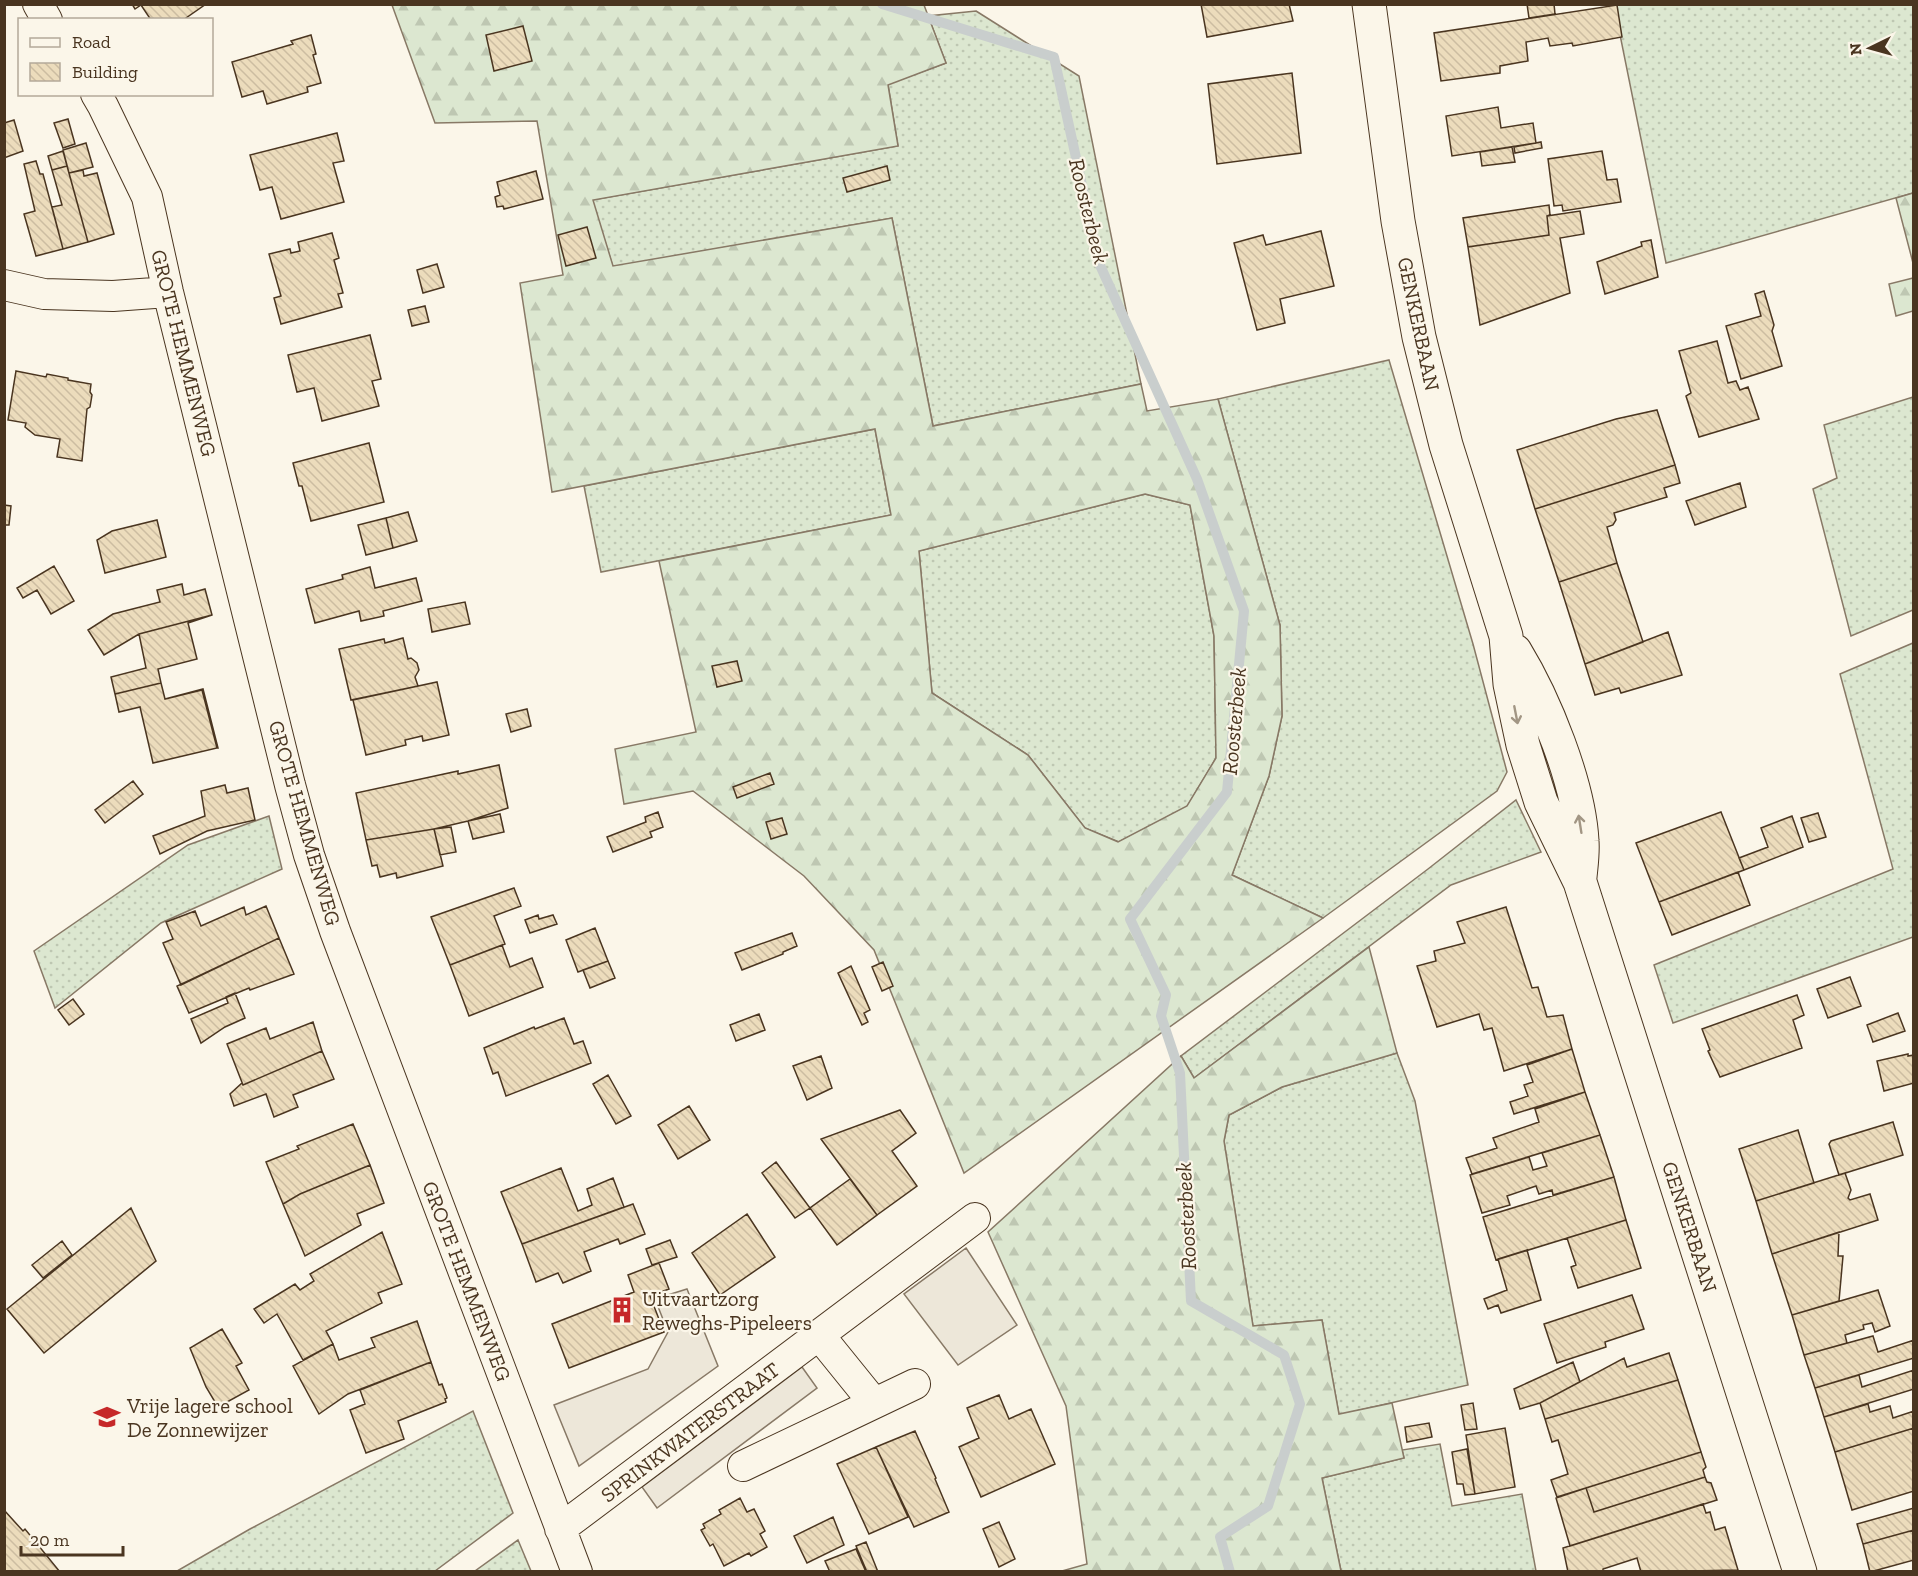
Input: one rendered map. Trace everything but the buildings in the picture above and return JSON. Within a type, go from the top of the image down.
[{"type":"street","points":[[38,4],[46,18]]},
{"type":"street","name":"GENKERBAAN","points":[[1369,4],[1398,221],[1419,337],[1446,445],[1506,636],[1526,669],[1569,776],[1576,801],[1582,842],[1580,882],[1800,1572]]},
{"type":"street","name":"GROTE HEMMENWEG","points":[[97,96],[147,197],[168,292],[309,855],[335,931],[577,1572]]},
{"type":"street","points":[[4,285],[44,294],[113,296],[168,292]]},
{"type":"street","name":"SPRINKWATERSTRAAT","points":[[560,1529],[975,1218]]},
{"type":"street","points":[[819,1335],[874,1403]]},
{"type":"street","points":[[743,1466],[915,1384]]},
{"type":"green space","points":[[392,5],[924,5],[946,63],[888,85],[898,146],[593,200],[613,266],[892,218],[933,426],[1141,384],[1147,411],[1218,399],[1280,625],[1282,716],[1269,776],[1232,875],[1323,918],[964,1173],[874,950],[804,876],[693,791],[624,804],[615,749],[696,732],[659,561],[891,515],[875,429],[552,492],[520,283],[563,275],[537,121],[435,123]],"holes":[[[1145,494],[1190,505],[1214,636],[1216,758],[1187,806],[1118,842],[1085,828],[1028,755],[932,693],[919,551]]]},
{"type":"green space","points":[[1614,5],[1913,5],[1913,193],[1666,263]]},
{"type":"green space","points":[[976,11],[1079,76],[1141,384],[933,426],[892,218],[613,267],[592,200],[898,146],[888,84],[946,63],[928,16]]},
{"type":"green space","points":[[1914,193],[1913,263],[1896,198]]},
{"type":"green space","points":[[1913,278],[1913,311],[1896,316],[1889,284]]},
{"type":"green space","points":[[1389,360],[1473,644],[1507,772],[1497,791],[1323,918],[1232,875],[1269,776],[1282,716],[1280,625],[1218,399]]},
{"type":"green space","points":[[1913,397],[1913,610],[1851,636],[1813,489],[1837,478],[1824,425]]},
{"type":"green space","points":[[875,429],[891,515],[601,572],[584,486]]},
{"type":"green space","points":[[1145,494],[1190,505],[1214,636],[1216,758],[1187,807],[1119,842],[1085,828],[1028,755],[932,693],[919,551]]},
{"type":"green space","points":[[1913,643],[1913,937],[1673,1023],[1654,965],[1893,869],[1840,674]]},
{"type":"green space","points":[[1516,800],[1541,852],[1451,885],[1194,1078],[1181,1056]]},
{"type":"green space","points":[[269,816],[282,869],[161,923],[55,1008],[34,951],[188,845]]},
{"type":"green space","points":[[1369,947],[1397,1053],[1282,1087],[1229,1115],[1224,1141],[1253,1326],[1322,1320],[1339,1414],[1392,1403],[1404,1458],[1322,1478],[1341,1571],[1062,1571],[1087,1564],[1066,1406],[988,1232],[1181,1056],[1194,1078]]},
{"type":"green space","points":[[1397,1053],[1415,1101],[1468,1385],[1339,1415],[1322,1320],[1253,1326],[1224,1141],[1229,1115],[1282,1087]]},
{"type":"green space","points":[[473,1411],[513,1513],[435,1571],[177,1571],[250,1529]]},
{"type":"green space","points":[[1440,1444],[1452,1506],[1522,1494],[1536,1571],[1341,1571],[1322,1478],[1404,1458],[1402,1450]]},
{"type":"green space","points":[[518,1540],[531,1571],[475,1571]]},
{"type":"shaded area","points":[[966,1248],[1017,1325],[958,1365],[904,1294]]},
{"type":"shaded area","points":[[687,1289],[718,1366],[579,1466],[554,1405],[648,1369],[668,1332],[655,1299]]},
{"type":"shaded area","points":[[802,1367],[817,1388],[657,1508],[642,1487]]},
{"type":"waterway","name":"Roosterbeek","points":[[882,4],[1054,57],[1099,263],[1197,479],[1244,611],[1227,792],[1130,919],[1166,995],[1161,1016],[1180,1073],[1191,1301],[1284,1355],[1300,1404],[1268,1506],[1220,1537],[1230,1572]]},
{"type":"place","name":"Uitvaartzorg Reweghs-Pipeleers","points":[[622,1310]]},
{"type":"place","name":"Vrije lagere school De Zonnewijzer","points":[[107,1417]]}]
